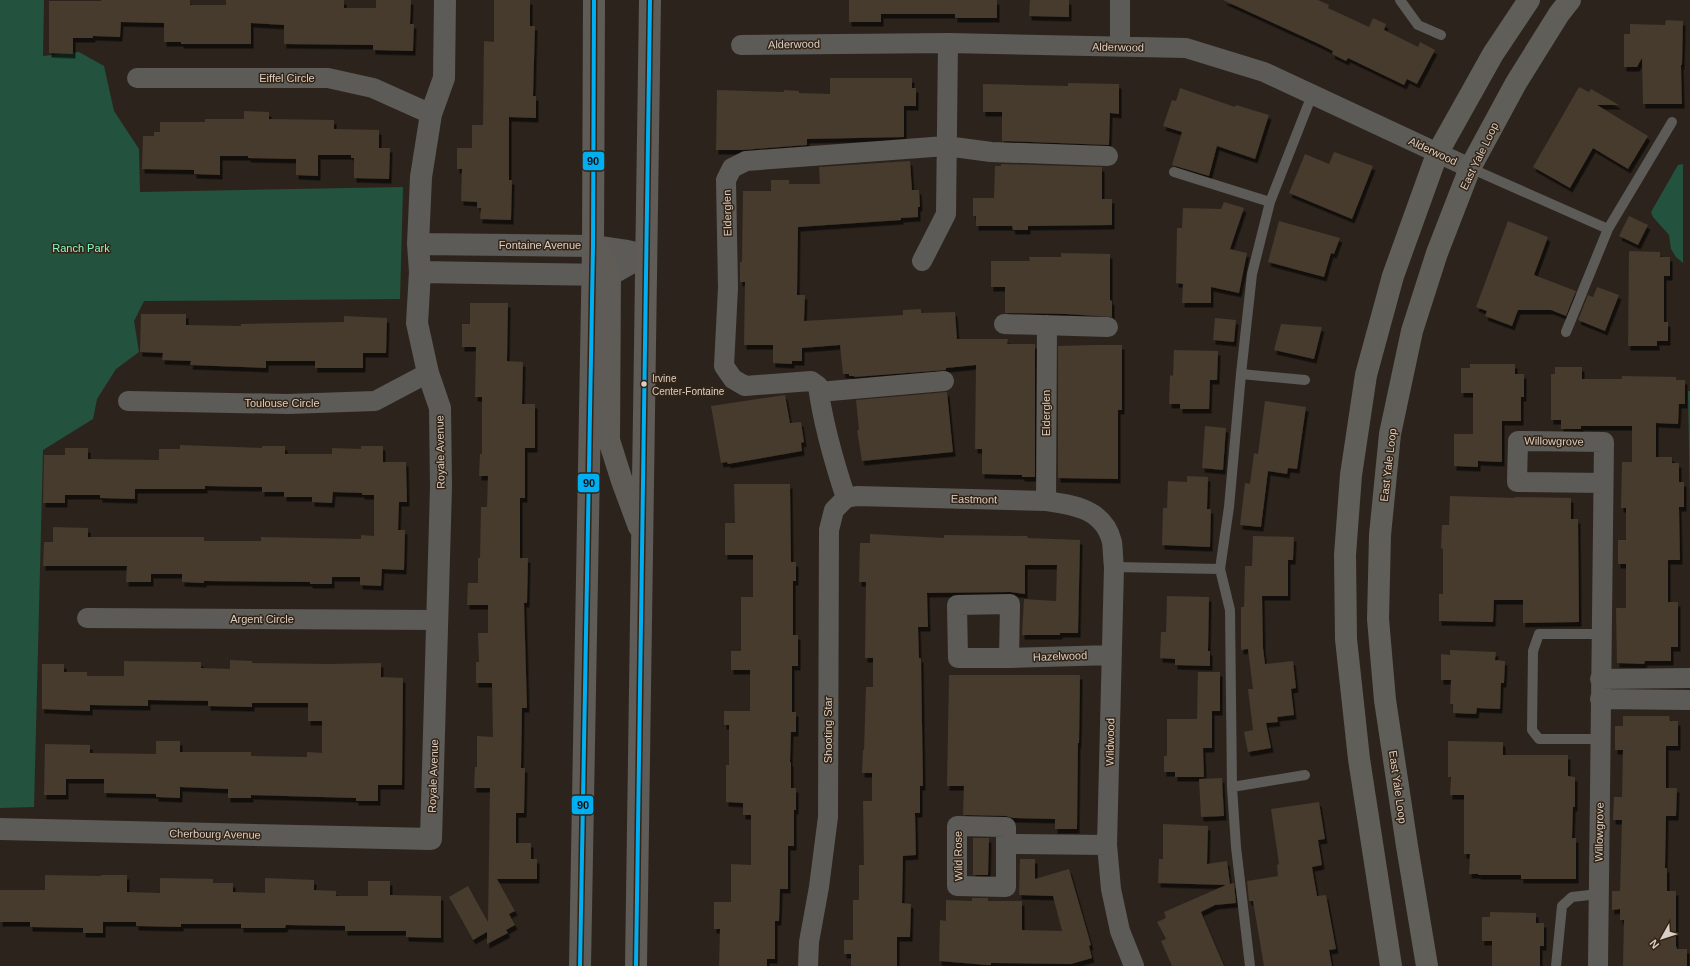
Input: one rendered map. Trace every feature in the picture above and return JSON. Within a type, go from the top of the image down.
[{"type":"main road","points":[[580,966],[601,275],[601,254],[593,246],[594,0]]},
{"type":"main road","points":[[636,966],[650,0]]},
{"type":"main road","points":[[1391,966],[1359,760],[1346,639],[1345,555],[1351,475],[1366,375],[1393,276],[1437,154],[1493,54],[1529,0]]},
{"type":"main road","name":"East Yale Loop","points":[[1427,966],[1385,700],[1378,619],[1380,535],[1390,434],[1412,331],[1437,253],[1470,168],[1516,83],[1559,14],[1570,0]]},
{"type":"main road","points":[[601,275],[609,440],[622,481],[643,537]]},
{"type":"street","name":"Royale Avenue","points":[[431,838],[441,487],[440,408],[428,373],[417,323],[420,272],[418,244],[421,178],[431,114],[444,78],[445,0]]},
{"type":"street","points":[[1120,0],[1120,47]]},
{"type":"street","points":[[922,261],[946,214],[948,43]]},
{"type":"street","name":"Alderwood","points":[[741,45],[948,43],[1186,48],[1264,72],[1437,154],[1470,168]]},
{"type":"street","name":"Eiffel Circle","points":[[137,78],[328,78],[373,88],[431,114]]},
{"type":"street","name":"Elderglen","points":[[819,392],[818,386],[811,381],[745,386],[733,379],[724,366],[728,288],[726,180],[732,168],[746,161],[946,146],[991,152],[1108,156]]},
{"type":"street","name":"Fontaine Avenue","points":[[418,244],[593,246],[646,255]]},
{"type":"street","points":[[420,272],[601,275],[646,255]]},
{"type":"street","points":[[1004,324],[1108,327]]},
{"type":"street","name":"Elderglen","points":[[1046,501],[1047,325]]},
{"type":"street","name":"Toulouse Circle","points":[[128,402],[288,404],[375,401],[428,373]]},
{"type":"street","points":[[846,498],[838,474],[819,392],[944,381]]},
{"type":"street","name":"Willowgrove","points":[[1598,966],[1604,442],[1518,441],[1518,482],[1603,483]]},
{"type":"street","name":"Eastmont","points":[[846,498],[857,496],[1046,501],[1086,509],[1098,517]]},
{"type":"street","name":"Shooting Star","points":[[808,966],[809,942],[819,887],[828,817],[829,530],[834,510],[846,498]]},
{"type":"street","name":"Wildwood","points":[[1098,517],[1108,530],[1112,543],[1114,567],[1107,845],[1111,889],[1120,930],[1134,966]]},
{"type":"street","name":"Argent Circle","points":[[87,618],[438,620]]},
{"type":"street","name":"Hazelwood","points":[[1009,658],[1112,655]]},
{"type":"street","points":[[1600,689],[1690,678]]},
{"type":"street","points":[[1600,689],[1690,700]]},
{"type":"street","name":"Cherbourg Avenue","points":[[0,829],[431,838]]},
{"type":"street","points":[[1006,844],[1107,845]]},
{"type":"lane","points":[[1400,0],[1418,25],[1441,35]]},
{"type":"lane","points":[[1250,966],[1236,847],[1232,787],[1230,610],[1220,569],[1229,507],[1252,274],[1270,202],[1312,95]]},
{"type":"lane","points":[[1566,332],[1608,229],[1672,122]]},
{"type":"lane","points":[[1470,168],[1608,229]]},
{"type":"lane","points":[[1174,172],[1270,202]]},
{"type":"lane","points":[[1241,374],[1305,380]]},
{"type":"lane","points":[[1114,567],[1220,569]]},
{"type":"lane","points":[[1600,739],[1539,739],[1532,730],[1533,651],[1539,634],[1601,634]]},
{"type":"lane","points":[[1232,787],[1305,775]]},
{"type":"lane","points":[[1556,966],[1562,906],[1572,897],[1598,894]]},
{"type":"green space","name":"Ranch Park","points":[[0,0],[44,0],[43,56],[79,52],[104,66],[114,111],[139,149],[140,192],[403,187],[400,299],[144,301],[134,321],[139,352],[116,369],[97,399],[93,419],[43,450],[34,807],[0,808]]},
{"type":"green space","points":[[1683,164],[1683,263],[1676,257],[1671,249],[1669,235],[1653,217],[1651,212],[1678,165]]},
{"type":"green space","points":[[1688,391],[1690,391],[1690,506]]},
{"type":"building","points":[[190,0],[190,5],[226,5],[226,0],[344,0],[344,8],[376,8],[376,0],[411,0],[410,24],[414,24],[413,51],[373,50],[373,45],[284,44],[284,25],[251,23],[251,44],[181,44],[181,42],[164,42],[164,23],[121,22],[120,37],[93,36],[93,38],[73,38],[73,54],[49,53],[49,1]]},
{"type":"building","points":[[494,0],[530,0],[530,26],[535,26],[533,96],[536,96],[536,118],[509,117],[509,180],[512,180],[511,220],[480,219],[481,208],[477,208],[477,202],[461,201],[462,169],[457,169],[457,148],[472,148],[472,125],[483,125],[484,41],[494,42]]},
{"type":"building","points":[[849,0],[997,0],[997,18],[955,18],[955,14],[881,14],[881,22],[849,22]]},
{"type":"building","points":[[1030,0],[1069,0],[1069,17],[1029,16]]},
{"type":"building","points":[[1223,0],[1318,0],[1329,5],[1328,8],[1369,27],[1373,18],[1386,24],[1384,30],[1418,47],[1420,42],[1435,50],[1417,84],[1407,79],[1404,85],[1348,58],[1346,61],[1332,54],[1333,51],[1319,44]]},
{"type":"building","points":[[1666,20],[1683,21],[1681,65],[1682,104],[1643,104],[1642,58],[1637,67],[1624,67],[1624,34],[1630,34],[1630,24],[1665,25]]},
{"type":"building","points":[[830,78],[912,78],[912,88],[916,88],[916,106],[904,106],[904,137],[807,139],[807,145],[743,150],[716,150],[717,90],[784,92],[784,90],[799,91],[799,93],[830,94]]},
{"type":"building","points":[[1068,83],[1119,84],[1119,114],[1110,113],[1109,145],[1002,141],[1002,112],[983,112],[983,84],[1068,86]]},
{"type":"building","points":[[1579,87],[1589,92],[1591,89],[1619,105],[1597,105],[1648,136],[1628,169],[1593,148],[1570,188],[1533,167]]},
{"type":"building","points":[[1180,88],[1235,107],[1236,105],[1269,115],[1255,159],[1217,146],[1209,176],[1172,165],[1182,132],[1163,126],[1172,100],[1176,101]]},
{"type":"building","points":[[244,111],[269,112],[269,119],[334,120],[334,129],[379,130],[379,148],[390,148],[389,179],[354,178],[354,158],[351,158],[351,155],[318,155],[318,176],[296,175],[296,159],[248,158],[248,156],[220,156],[220,175],[194,174],[194,170],[142,169],[143,136],[154,136],[154,132],[160,132],[160,122],[205,122],[205,119],[244,119]]},
{"type":"building","points":[[1334,152],[1373,166],[1352,219],[1289,193],[1305,154],[1329,164]]},
{"type":"building","points":[[910,161],[912,190],[919,190],[920,207],[918,207],[918,217],[901,218],[901,220],[798,227],[797,295],[805,295],[804,321],[903,315],[903,310],[921,309],[921,313],[955,312],[957,339],[1008,339],[1007,344],[1035,344],[1035,477],[1022,477],[1022,475],[982,474],[982,449],[975,449],[976,365],[946,368],[946,370],[854,377],[849,376],[849,374],[843,374],[840,345],[802,348],[802,361],[792,361],[792,364],[773,363],[773,345],[744,345],[745,282],[740,282],[740,262],[742,262],[743,191],[771,191],[771,180],[789,180],[789,184],[820,184],[819,167]]},
{"type":"building","points":[[1001,164],[1102,167],[1102,199],[1112,199],[1112,225],[1028,226],[1028,230],[1013,230],[1012,226],[976,226],[976,216],[973,216],[973,198],[994,198],[995,166],[1001,166]]},
{"type":"building","points":[[1224,202],[1244,208],[1230,249],[1247,253],[1239,293],[1211,287],[1211,303],[1182,303],[1183,284],[1176,283],[1177,228],[1182,228],[1183,208],[1221,209]]},
{"type":"building","points":[[1629,216],[1648,225],[1638,245],[1619,236]]},
{"type":"building","points":[[1279,221],[1340,238],[1334,254],[1331,253],[1324,277],[1268,262]]},
{"type":"building","points":[[1508,221],[1548,237],[1534,275],[1576,291],[1566,316],[1551,310],[1518,310],[1512,326],[1485,316],[1487,311],[1476,307]]},
{"type":"building","points":[[1629,251],[1660,252],[1660,257],[1670,257],[1670,276],[1664,276],[1664,322],[1668,322],[1668,341],[1657,341],[1657,346],[1628,346]]},
{"type":"building","points":[[1061,253],[1110,254],[1110,300],[1112,301],[1112,317],[1066,314],[1005,313],[1005,287],[991,287],[991,261],[1030,261],[1029,257],[1061,257]]},
{"type":"building","points":[[1597,287],[1619,295],[1605,331],[1578,320],[1588,295],[1593,297]]},
{"type":"building","points":[[470,303],[508,303],[507,361],[523,362],[522,404],[535,404],[535,448],[525,448],[525,498],[520,498],[520,558],[528,558],[527,603],[524,603],[527,708],[522,708],[521,768],[525,768],[524,813],[516,813],[516,843],[531,843],[531,859],[537,859],[537,879],[497,879],[515,911],[509,914],[515,925],[506,930],[508,933],[487,944],[487,932],[473,940],[449,897],[468,886],[488,922],[490,788],[474,788],[475,767],[477,767],[477,736],[493,737],[492,683],[476,683],[476,662],[479,662],[478,633],[488,633],[488,605],[467,605],[468,583],[478,583],[481,507],[487,507],[488,476],[479,476],[480,454],[482,454],[482,397],[475,397],[476,347],[462,347],[462,324],[470,324]]},
{"type":"building","points":[[141,314],[186,314],[186,325],[241,326],[241,324],[344,322],[344,316],[387,318],[386,353],[363,353],[363,368],[315,368],[315,361],[266,361],[266,368],[190,365],[191,361],[162,360],[163,353],[140,352]]},
{"type":"building","points":[[1215,318],[1236,320],[1234,342],[1213,340]]},
{"type":"building","points":[[1281,324],[1322,327],[1314,359],[1274,350]]},
{"type":"building","points":[[1122,345],[1122,410],[1118,410],[1118,479],[1058,478],[1058,346]]},
{"type":"building","points":[[1174,350],[1218,351],[1217,380],[1210,380],[1209,409],[1180,409],[1180,404],[1169,404],[1170,375],[1173,376]]},
{"type":"building","points":[[1470,364],[1515,364],[1515,374],[1524,374],[1524,397],[1521,397],[1521,421],[1502,421],[1502,462],[1478,461],[1478,467],[1454,466],[1454,434],[1473,434],[1473,393],[1461,393],[1461,368],[1470,368]]},
{"type":"building","points":[[1555,367],[1582,367],[1582,379],[1622,379],[1622,376],[1676,377],[1676,380],[1685,380],[1685,404],[1679,404],[1678,424],[1656,423],[1656,457],[1672,457],[1672,463],[1679,463],[1679,482],[1684,482],[1684,507],[1679,507],[1680,560],[1668,560],[1668,602],[1678,602],[1678,647],[1671,647],[1671,661],[1645,661],[1644,664],[1617,663],[1616,608],[1626,608],[1626,564],[1618,564],[1618,540],[1626,540],[1626,508],[1621,508],[1622,462],[1632,462],[1632,426],[1581,426],[1581,429],[1561,429],[1561,420],[1551,420],[1551,374],[1555,374]]},
{"type":"building","points":[[947,392],[953,452],[862,461],[857,430],[859,430],[856,400]]},
{"type":"building","points":[[785,395],[790,423],[801,422],[804,442],[801,443],[802,451],[728,464],[727,462],[721,463],[711,406]]},
{"type":"building","points":[[1265,401],[1306,407],[1297,469],[1288,468],[1287,474],[1268,471],[1261,527],[1240,525],[1245,483],[1250,484],[1254,453],[1258,454]]},
{"type":"building","points":[[1205,426],[1226,428],[1223,470],[1202,468]]},
{"type":"building","points":[[180,445],[262,448],[262,446],[285,446],[285,454],[332,454],[332,448],[361,449],[361,446],[383,446],[383,462],[406,462],[407,502],[399,502],[398,530],[405,530],[404,570],[382,569],[381,586],[360,585],[360,577],[332,577],[332,584],[310,584],[310,582],[182,582],[182,574],[151,574],[151,582],[126,582],[127,566],[43,566],[44,542],[53,542],[53,527],[88,528],[88,537],[204,537],[204,541],[261,541],[261,537],[361,539],[361,535],[374,536],[374,495],[362,495],[362,493],[333,492],[332,503],[312,502],[312,497],[284,497],[284,492],[262,492],[262,487],[205,486],[205,489],[135,489],[135,499],[100,498],[100,495],[65,495],[65,503],[43,503],[44,455],[65,455],[65,448],[88,448],[88,459],[159,460],[159,449],[180,449]]},
{"type":"building","points":[[1187,476],[1208,477],[1207,509],[1211,509],[1210,547],[1162,545],[1163,508],[1167,508],[1168,481],[1187,482]]},
{"type":"building","points":[[734,484],[790,484],[791,562],[796,562],[796,581],[793,581],[793,635],[798,635],[798,666],[792,666],[792,712],[796,712],[796,732],[791,732],[790,762],[791,788],[796,788],[796,810],[794,810],[794,846],[788,846],[788,889],[780,889],[779,921],[775,921],[775,959],[767,959],[767,966],[719,966],[720,929],[714,929],[714,902],[731,902],[731,864],[751,865],[751,815],[743,815],[743,803],[726,802],[726,765],[729,765],[729,725],[724,725],[724,711],[750,711],[750,670],[731,670],[731,651],[741,651],[741,597],[753,597],[753,555],[725,555],[725,523],[735,523]]},
{"type":"building","points":[[1450,496],[1571,498],[1571,519],[1578,519],[1579,622],[1523,623],[1523,600],[1494,600],[1493,622],[1439,621],[1439,594],[1443,594],[1443,549],[1441,548],[1442,525],[1449,525]]},
{"type":"building","points":[[870,534],[944,538],[944,535],[1027,536],[1028,538],[1080,540],[1078,633],[1060,633],[1060,635],[1022,635],[1024,599],[1056,601],[1057,565],[1025,565],[1025,594],[1010,592],[927,593],[928,627],[918,627],[919,658],[921,658],[923,786],[920,786],[920,813],[915,813],[916,855],[903,856],[902,903],[911,904],[910,937],[897,937],[897,966],[851,966],[851,954],[844,954],[844,940],[853,940],[853,900],[859,900],[859,865],[864,865],[863,801],[872,801],[872,773],[862,773],[866,687],[873,687],[873,658],[865,658],[866,582],[859,582],[860,543],[870,543]]},
{"type":"building","points":[[1253,536],[1294,537],[1293,560],[1288,560],[1288,596],[1262,596],[1263,648],[1265,664],[1293,661],[1296,688],[1291,689],[1294,715],[1277,717],[1278,722],[1266,723],[1271,748],[1248,752],[1244,732],[1253,730],[1248,689],[1253,689],[1248,649],[1241,650],[1241,607],[1244,607],[1245,566],[1252,566]]},
{"type":"building","points":[[1167,596],[1209,597],[1208,651],[1210,651],[1210,666],[1175,665],[1175,659],[1160,658],[1161,632],[1166,632]]},
{"type":"building","points":[[1450,650],[1496,652],[1495,660],[1505,661],[1504,683],[1501,683],[1500,709],[1477,708],[1476,714],[1453,713],[1453,704],[1450,704],[1451,680],[1441,680],[1441,654],[1450,655]]},
{"type":"building","points":[[230,660],[252,661],[252,663],[381,663],[381,677],[403,678],[402,785],[378,785],[378,801],[356,801],[356,798],[251,795],[251,798],[228,798],[228,789],[180,787],[180,798],[156,797],[156,794],[104,793],[104,779],[66,779],[66,795],[44,795],[45,744],[90,745],[90,753],[156,754],[156,741],[180,741],[180,752],[251,752],[251,756],[307,757],[307,752],[322,753],[322,721],[308,721],[308,703],[252,703],[252,707],[208,706],[208,701],[148,700],[148,706],[90,705],[90,711],[42,709],[42,664],[64,664],[64,672],[87,672],[87,676],[124,676],[124,661],[201,662],[201,668],[230,669]]},
{"type":"building","points":[[1198,672],[1220,672],[1220,711],[1212,711],[1212,748],[1203,748],[1204,777],[1175,777],[1175,772],[1164,772],[1164,756],[1167,756],[1167,719],[1197,719]]},
{"type":"building","points":[[949,675],[1080,675],[1077,829],[1055,829],[1055,819],[963,815],[964,786],[947,786]]},
{"type":"building","points":[[1623,716],[1669,716],[1670,721],[1678,721],[1678,746],[1666,746],[1666,788],[1677,788],[1676,816],[1666,816],[1665,868],[1667,868],[1667,891],[1676,891],[1676,946],[1677,949],[1687,949],[1687,966],[1623,966],[1624,920],[1620,920],[1620,909],[1612,910],[1612,891],[1620,891],[1622,820],[1613,820],[1614,797],[1622,797],[1623,750],[1615,750],[1615,726],[1623,726]]},
{"type":"building","points":[[1448,741],[1503,742],[1503,755],[1568,755],[1568,776],[1575,777],[1575,807],[1573,807],[1572,838],[1576,838],[1576,879],[1521,879],[1521,875],[1469,874],[1470,854],[1464,854],[1464,795],[1450,795],[1451,777],[1448,777]]},
{"type":"building","points":[[1222,778],[1224,816],[1201,817],[1199,779]]},
{"type":"building","points":[[1319,802],[1325,839],[1318,840],[1322,865],[1312,867],[1317,896],[1326,895],[1336,949],[1329,950],[1332,966],[1264,966],[1253,901],[1249,901],[1247,881],[1278,876],[1277,865],[1279,864],[1271,809]]},
{"type":"building","points":[[1163,824],[1208,826],[1207,864],[1227,861],[1230,884],[1234,883],[1236,903],[1215,905],[1201,912],[1224,966],[1172,966],[1161,941],[1166,939],[1157,922],[1166,918],[1164,912],[1226,885],[1158,883],[1159,859],[1163,859]]},
{"type":"building","points":[[973,838],[989,838],[988,875],[973,875]]},
{"type":"building","points":[[1020,859],[1035,859],[1035,879],[1069,869],[1091,945],[1089,946],[1092,958],[1071,964],[991,963],[991,965],[988,965],[939,961],[940,920],[946,921],[946,900],[972,901],[972,898],[988,898],[988,901],[1022,901],[1022,930],[1062,931],[1053,896],[1019,895]]},
{"type":"building","points":[[45,875],[127,875],[127,892],[160,893],[160,878],[213,879],[213,883],[233,883],[233,892],[265,893],[265,878],[314,880],[314,890],[336,891],[336,896],[368,896],[368,881],[390,881],[390,895],[441,896],[441,938],[406,937],[406,931],[345,931],[345,926],[286,925],[285,928],[241,928],[241,924],[181,924],[181,927],[136,926],[136,922],[103,922],[103,933],[83,933],[83,928],[30,927],[30,922],[0,922],[0,890],[45,890]]},
{"type":"building","points":[[1490,912],[1536,913],[1536,923],[1544,923],[1544,946],[1540,946],[1540,966],[1492,966],[1492,941],[1482,941],[1482,917],[1490,917]]},
{"type":"transit line","name":"90","points":[[580,966],[593,246],[594,0]]},
{"type":"transit line","name":"90","points":[[636,966],[650,0]]},
{"type":"place","name":"Irvine Center-Fontaine","points":[[644,384]]}]
